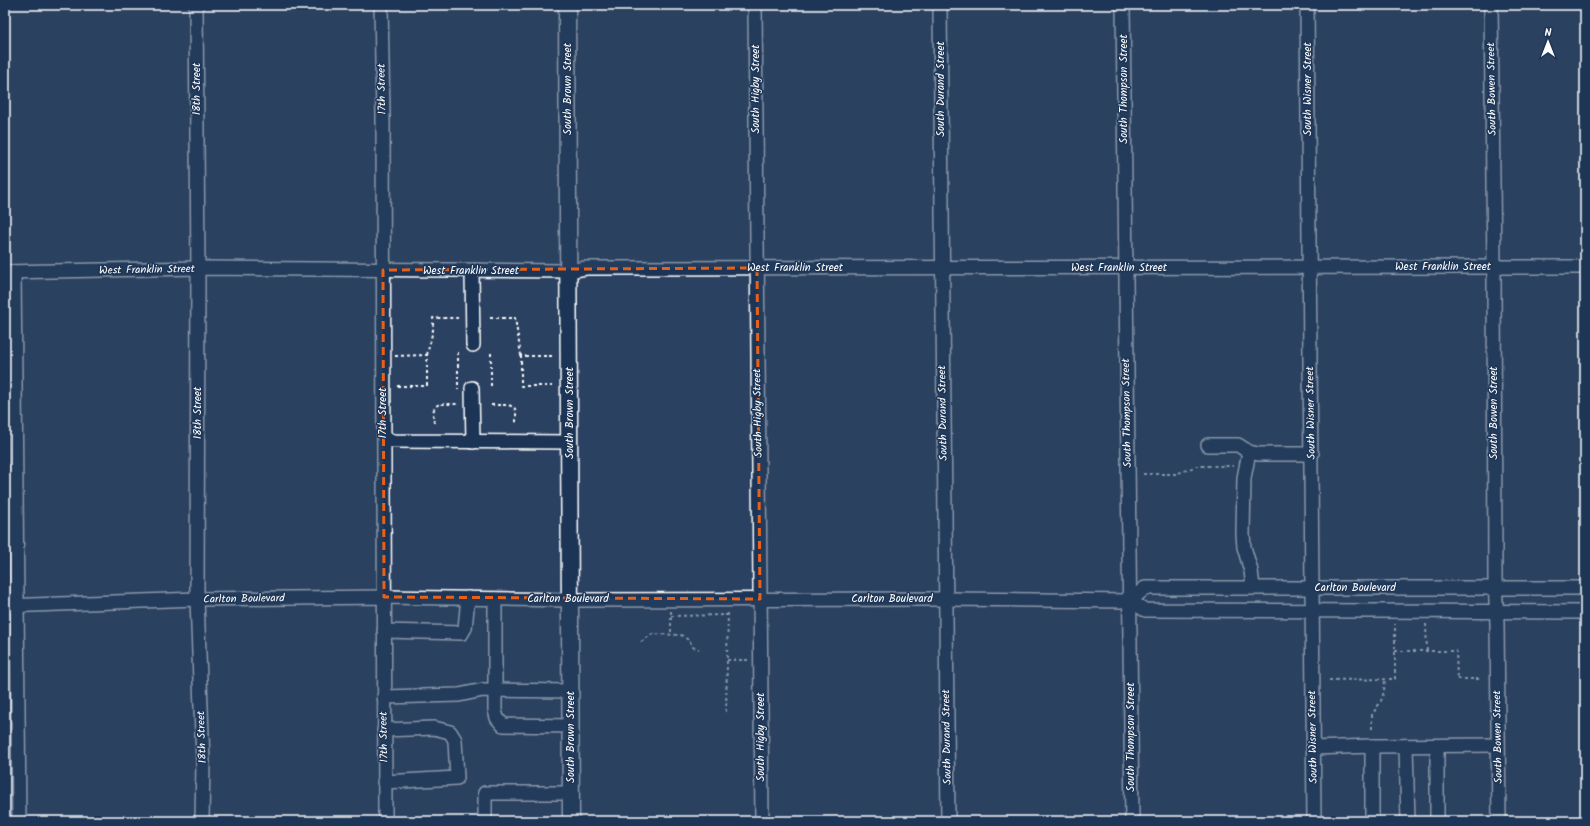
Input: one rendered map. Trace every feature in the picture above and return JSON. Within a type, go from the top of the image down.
[{"type":"main road","name":"South Brown Street","points":[[567,5],[570,600],[572,691],[571,821]]},
{"type":"street","name":"18th Street","points":[[196,5],[198,268],[197,599],[203,762],[202,821]]},
{"type":"street","name":"17th Street","points":[[381,5],[385,821]]},
{"type":"street","name":"South Higby Street","points":[[755,5],[762,821]]},
{"type":"street","name":"South Durand Street","points":[[940,5],[948,821]]},
{"type":"street","name":"South Thompson Street","points":[[1123,5],[1132,821]]},
{"type":"street","name":"South Wisner Street","points":[[1307,5],[1312,454],[1311,612],[1314,821]]},
{"type":"street","name":"South Bowen Street","points":[[1491,5],[1495,578],[1497,612],[1499,821]]},
{"type":"street","name":"West Franklin Street","points":[[10,272],[198,268],[569,271],[586,268],[1125,269],[1309,266],[1585,267]]},
{"type":"street","points":[[472,271],[473,345]]},
{"type":"street","points":[[10,272],[11,606],[19,821]]},
{"type":"street","points":[[472,388],[473,442]]},
{"type":"street","points":[[384,438],[393,441],[570,442]]},
{"type":"street","points":[[1208,445],[1238,445],[1249,452],[1258,454],[1312,454]]},
{"type":"street","points":[[1249,452],[1244,478],[1243,534],[1244,547],[1251,571],[1253,588]]},
{"type":"street","name":"Carlton Boulevard","points":[[1130,602],[1145,588],[1585,588]]},
{"type":"street","name":"Carlton Boulevard","points":[[11,606],[197,599],[384,597],[570,600],[945,599],[1130,602],[1145,610],[1311,612],[1585,612]]},
{"type":"street","points":[[384,631],[462,633],[466,628],[468,598]]},
{"type":"street","points":[[495,599],[495,710],[498,718],[503,725],[571,726]]},
{"type":"street","points":[[384,697],[459,695],[483,690],[572,691]]},
{"type":"street","points":[[384,730],[434,728],[450,732],[455,740],[458,778],[384,782]]},
{"type":"street","points":[[1313,748],[1498,745]]},
{"type":"street","points":[[1372,746],[1372,821]]},
{"type":"street","points":[[1406,746],[1408,821]]},
{"type":"street","points":[[1436,746],[1437,821]]},
{"type":"street","points":[[485,821],[485,793],[571,793]]},
{"type":"path","points":[[393,386],[427,386],[427,355],[433,330],[433,318],[458,318]]},
{"type":"path","points":[[490,318],[515,318],[521,356],[521,386],[552,386]]},
{"type":"path","points":[[458,352],[458,389]]},
{"type":"path","points":[[490,353],[491,388]]},
{"type":"path","points":[[393,356],[427,355]]},
{"type":"path","points":[[521,356],[552,356]]},
{"type":"path","points":[[434,423],[434,407],[439,404],[458,404]]},
{"type":"path","points":[[491,405],[514,406],[516,411],[516,423]]},
{"type":"path","points":[[1143,474],[1176,474],[1197,466],[1247,465]]},
{"type":"path","points":[[670,610],[670,635]]},
{"type":"path","points":[[726,712],[728,610]]},
{"type":"path","points":[[670,616],[728,616]]},
{"type":"path","points":[[1329,680],[1395,679],[1395,624]]},
{"type":"path","points":[[1426,624],[1427,651]]},
{"type":"path","points":[[641,642],[652,634],[681,635],[690,641],[692,647],[699,649]]},
{"type":"path","points":[[1395,651],[1456,651],[1457,679],[1482,679]]},
{"type":"path","points":[[727,660],[752,661]]},
{"type":"path","points":[[1372,729],[1372,715],[1381,701],[1385,679]]},
{"type":"highlighted area","points":[[757,268],[760,599],[384,597],[383,270]]}]
